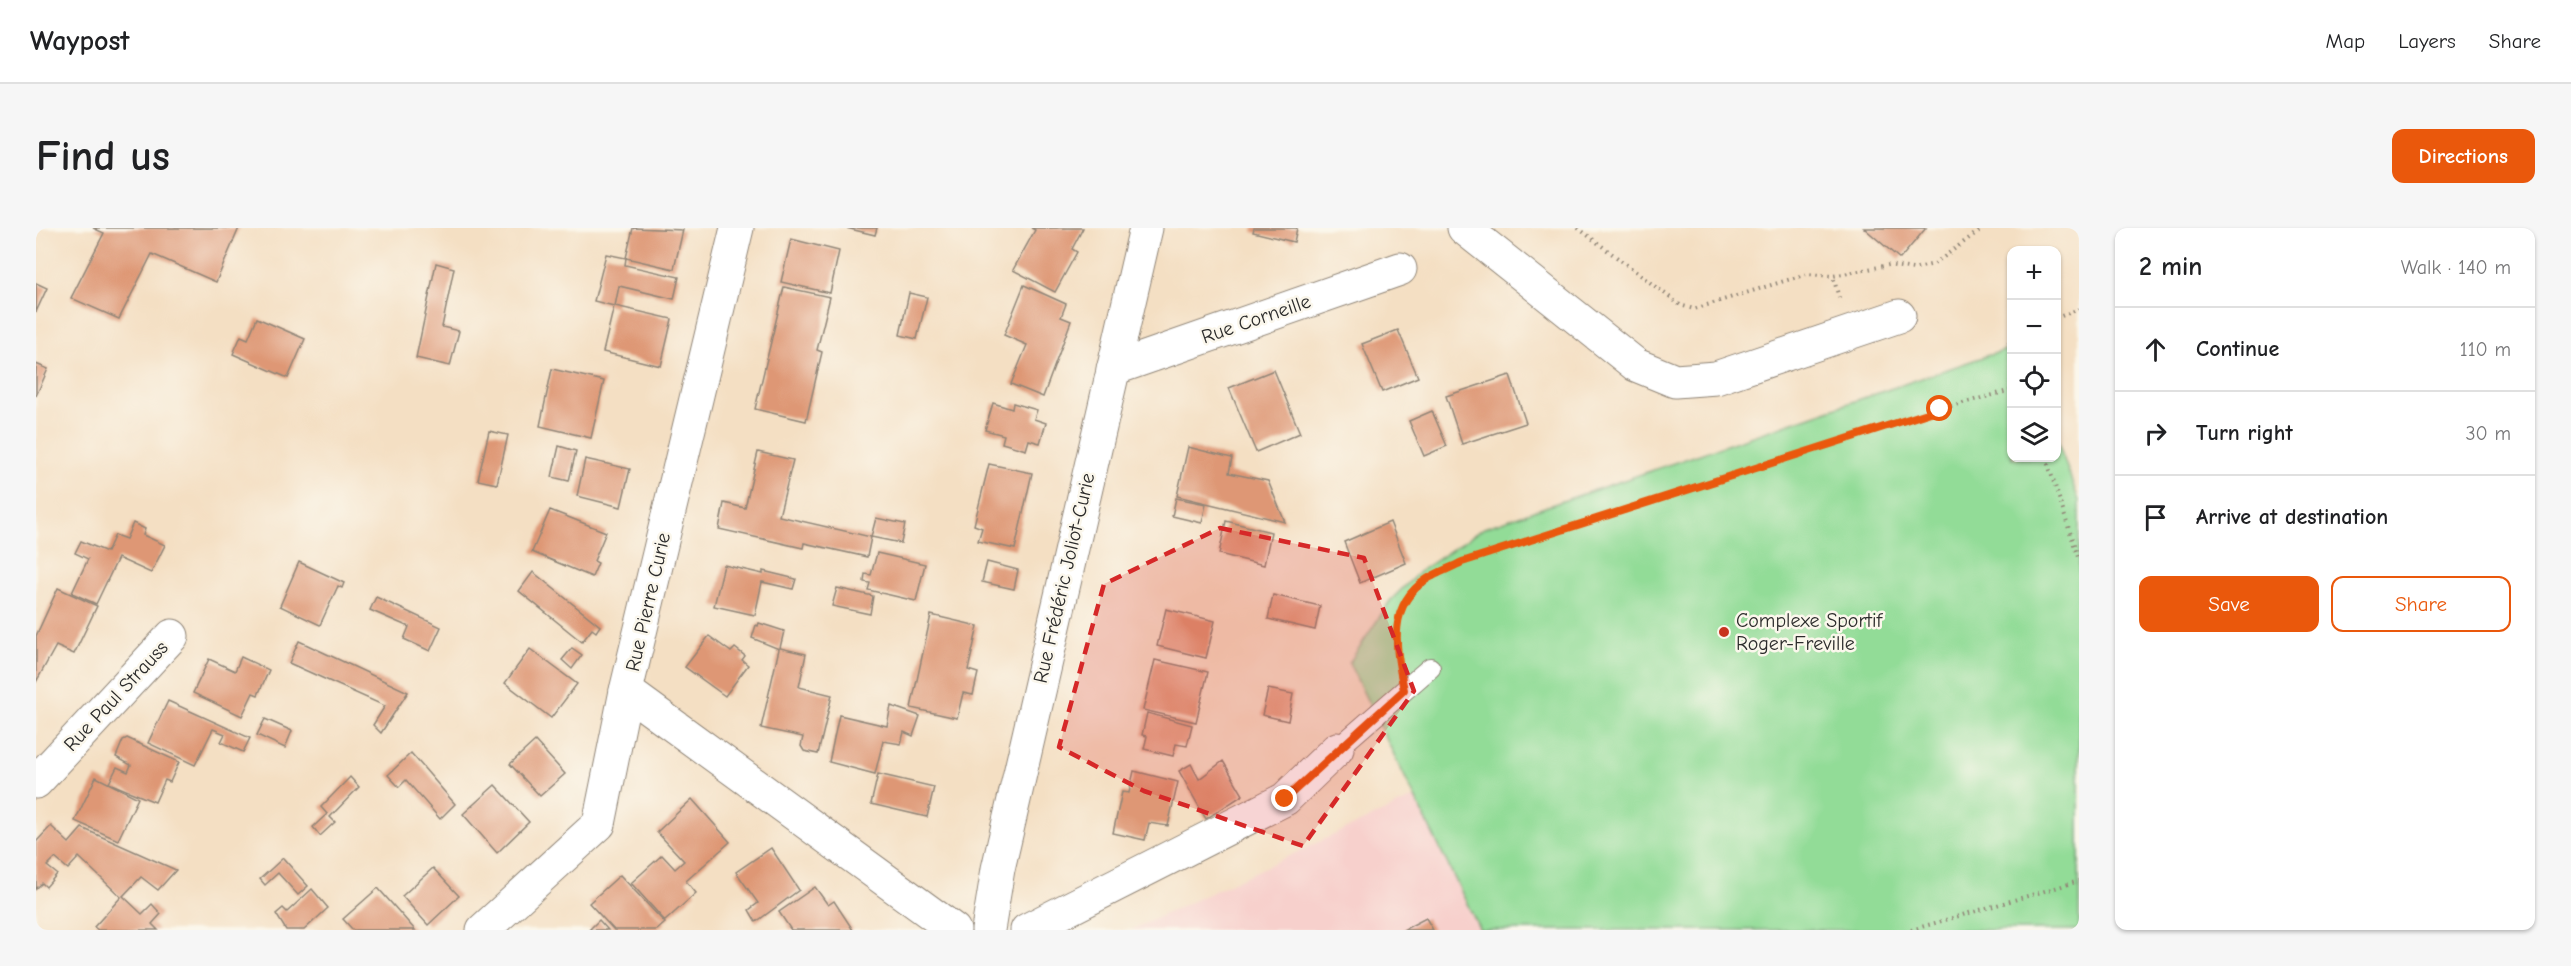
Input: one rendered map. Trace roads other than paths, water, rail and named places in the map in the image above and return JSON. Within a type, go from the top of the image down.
[{"type":"street","name":"Rue Pierre Curie","points":[[483,930],[599,824],[627,691],[737,228]]},
{"type":"street","name":"Rue Frédéric Joliot-Curie","points":[[987,930],[998,869],[1146,228]]},
{"type":"street","points":[[1464,228],[1636,365],[1675,381],[1716,378],[1899,316]]},
{"type":"street","name":"Rue Corneille","points":[[1113,369],[1400,269]]},
{"type":"street","name":"Rue Paul Strauss","points":[[36,782],[172,636]]},
{"type":"street","points":[[627,691],[954,930]]},
{"type":"street","points":[[1026,930],[1285,799],[1338,749]]},
{"type":"lane","points":[[1338,749],[1430,668]]},
{"type":"place","name":"Complexe Sportif Roger-Freville","points":[[1724,632]]}]
